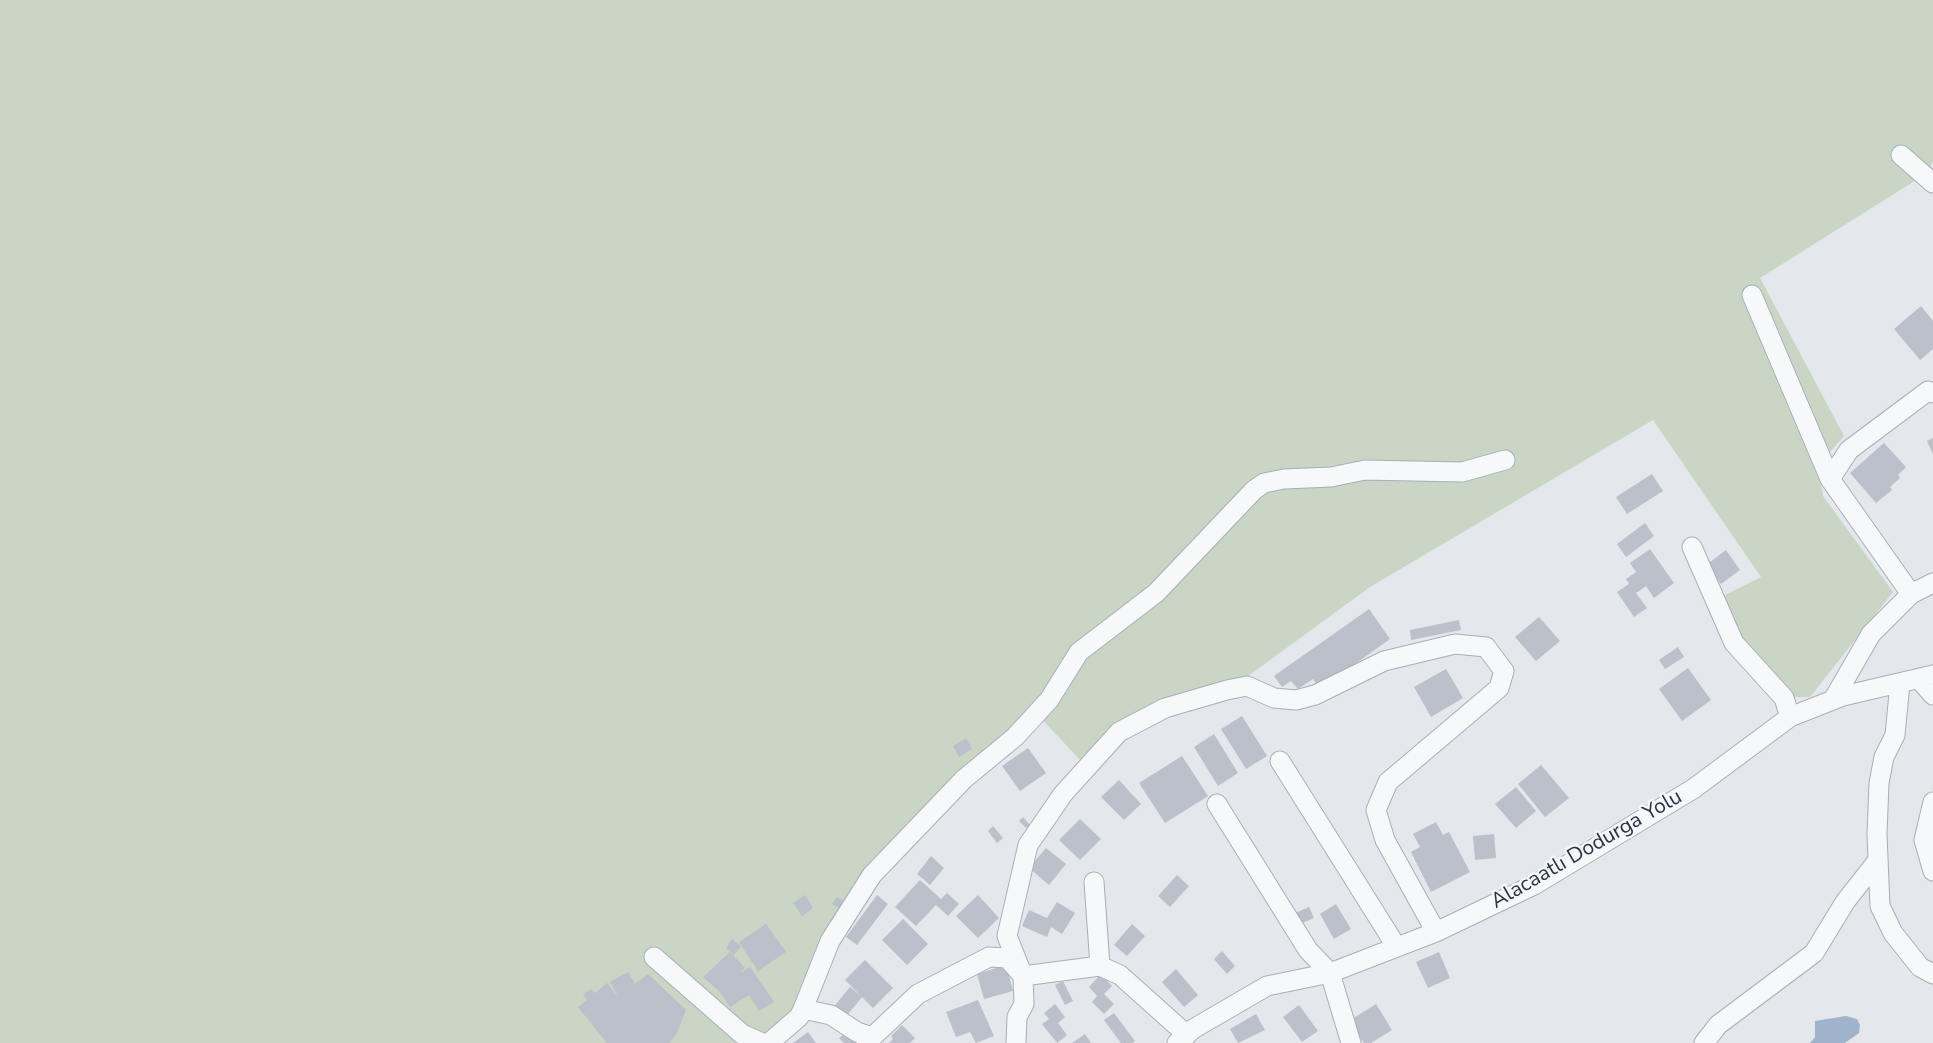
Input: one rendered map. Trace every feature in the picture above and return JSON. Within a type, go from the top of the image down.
[{"type":"street","points":[[1901,155],[1933,183]]},
{"type":"street","points":[[1752,295],[1830,479],[1911,594]]},
{"type":"street","points":[[1830,479],[1849,450],[1928,391],[1933,393]]},
{"type":"street","points":[[769,1043],[799,1017],[830,941],[873,875],[964,779],[1015,737],[1041,710],[1079,652],[1156,593],[1254,490],[1264,483],[1284,479],[1331,477],[1365,470],[1462,472],[1505,460]]},
{"type":"street","points":[[1692,547],[1734,643],[1784,698],[1790,717]]},
{"type":"street","points":[[1833,700],[1871,634],[1911,594],[1933,583]]},
{"type":"street","points":[[1016,1043],[1017,1017],[1024,1004],[1023,976],[1007,936],[1028,845],[1063,794],[1119,732],[1165,708],[1227,690],[1247,686],[1274,698],[1296,700],[1315,695],[1384,661],[1455,644],[1486,647],[1504,671],[1499,688],[1388,782],[1376,810],[1385,841],[1436,932]]},
{"type":"street","points":[[1933,695],[1917,679],[1884,757],[1879,783],[1878,860],[1880,906],[1893,933],[1920,967],[1933,974]]},
{"type":"street","name":"Alacaatlı Dodurga Yolu","points":[[1182,1039],[1267,986],[1330,973],[1436,932],[1534,885],[1693,789],[1790,717],[1833,700],[1917,679]]},
{"type":"street","points":[[1280,761],[1396,946]]},
{"type":"street","points":[[1933,802],[1924,840],[1933,871]]},
{"type":"street","points":[[1217,804],[1308,950],[1330,973],[1351,1043]]},
{"type":"street","points":[[1704,1043],[1718,1025],[1814,953],[1845,902],[1878,860]]},
{"type":"street","points":[[1094,882],[1100,966]]},
{"type":"street","points":[[654,957],[735,1038],[762,1043]]},
{"type":"street","points":[[803,1009],[831,1015],[869,1040],[918,994],[989,957],[1007,958],[1023,976]]},
{"type":"street","points":[[1023,976],[1100,966],[1120,975],[1182,1039]]},
{"type":"green space","points":[[0,0],[1933,0],[1933,161],[1929,172],[1760,278],[1844,436],[1818,466],[1823,496],[1893,592],[1810,697],[1790,697],[1738,634],[1721,597],[1761,577],[1653,420],[1370,587],[1244,679],[1152,708],[1084,764],[1032,709],[824,938],[788,1017],[768,1043],[0,1043]]},
{"type":"water","points":[[1846,1016],[1857,1019],[1860,1025],[1859,1033],[1845,1043],[1810,1043],[1815,1037],[1815,1021]]},
{"type":"building","points":[[1921,306],[1933,321],[1933,349],[1920,360],[1894,329]]},
{"type":"building","points":[[1933,438],[1933,454],[1927,441]]},
{"type":"building","points":[[1884,443],[1906,467],[1898,475],[1900,478],[1890,487],[1892,490],[1876,503],[1850,473]]},
{"type":"building","points":[[1652,474],[1663,491],[1627,514],[1616,497]]},
{"type":"building","points":[[1645,523],[1654,536],[1626,557],[1617,544]]},
{"type":"building","points":[[1650,549],[1674,583],[1654,598],[1646,586],[1636,593],[1647,608],[1634,617],[1617,592],[1629,584],[1626,579],[1636,572],[1630,563]]},
{"type":"building","points":[[1726,550],[1740,570],[1721,584],[1706,565]]},
{"type":"building","points":[[1369,609],[1390,639],[1320,689],[1313,679],[1298,689],[1291,681],[1282,687],[1274,676]]},
{"type":"building","points":[[1539,617],[1560,641],[1536,661],[1515,637]]},
{"type":"building","points":[[1459,620],[1461,630],[1411,640],[1410,630]]},
{"type":"building","points":[[1678,647],[1684,657],[1665,669],[1659,660]]},
{"type":"building","points":[[1688,668],[1711,700],[1682,721],[1659,689]]},
{"type":"building","points":[[1446,669],[1463,698],[1431,717],[1414,687]]},
{"type":"building","points":[[1242,716],[1267,756],[1246,769],[1221,729]]},
{"type":"building","points":[[1214,734],[1238,773],[1218,786],[1194,747]]},
{"type":"building","points":[[966,738],[972,749],[959,757],[953,746]]},
{"type":"building","points":[[1028,748],[1046,773],[1020,791],[1002,766]]},
{"type":"building","points":[[1182,756],[1208,796],[1165,823],[1139,783]]},
{"type":"building","points":[[1541,765],[1569,798],[1545,817],[1518,784]]},
{"type":"building","points":[[1119,780],[1141,804],[1124,820],[1101,797]]},
{"type":"building","points":[[1516,787],[1536,811],[1516,828],[1495,804]]},
{"type":"building","points":[[1023,817],[1030,825],[1026,828],[1019,821]]},
{"type":"building","points":[[1080,819],[1101,839],[1080,860],[1059,840]]},
{"type":"building","points":[[1436,822],[1443,835],[1449,832],[1470,872],[1431,892],[1411,852],[1420,847],[1413,834]]},
{"type":"building","points":[[993,826],[1003,838],[997,843],[988,831]]},
{"type":"building","points":[[1494,834],[1496,858],[1475,860],[1473,836]]},
{"type":"building","points":[[1046,848],[1066,864],[1049,885],[1029,868]]},
{"type":"building","points":[[931,856],[944,868],[930,885],[917,874]]},
{"type":"building","points":[[1177,875],[1189,886],[1170,907],[1158,896]]},
{"type":"building","points":[[920,880],[941,899],[947,893],[959,904],[948,916],[936,905],[916,926],[895,907]]},
{"type":"building","points":[[805,895],[813,908],[802,916],[793,903]]},
{"type":"building","points":[[877,895],[888,904],[857,945],[846,937]]},
{"type":"building","points":[[978,895],[999,918],[978,938],[956,916]]},
{"type":"building","points":[[837,897],[845,902],[841,909],[832,904]]},
{"type":"building","points":[[1057,902],[1075,913],[1062,934],[1051,927],[1047,937],[1022,926],[1029,910],[1047,918]]},
{"type":"building","points":[[1336,904],[1351,929],[1334,939],[1320,914]]},
{"type":"building","points":[[1309,907],[1314,918],[1295,926],[1291,915]]},
{"type":"building","points":[[903,919],[928,944],[907,965],[882,940]]},
{"type":"building","points":[[766,924],[786,952],[758,971],[739,942]]},
{"type":"building","points":[[1132,924],[1145,936],[1127,956],[1114,945]]},
{"type":"building","points":[[732,939],[741,946],[734,955],[726,948]]},
{"type":"building","points":[[1222,951],[1235,966],[1227,974],[1214,959]]},
{"type":"building","points":[[730,952],[745,968],[740,973],[750,967],[774,1002],[759,1011],[749,995],[730,1007],[720,992],[703,977]]},
{"type":"building","points":[[1439,952],[1450,978],[1428,988],[1416,962]]},
{"type":"building","points":[[865,960],[893,988],[873,1008],[845,980]]},
{"type":"building","points":[[1006,965],[1013,991],[984,999],[977,974]]},
{"type":"building","points":[[1176,969],[1198,995],[1184,1007],[1162,982]]},
{"type":"building","points":[[628,972],[635,984],[648,974],[686,1010],[676,1035],[669,1043],[607,1043],[578,1007],[587,1000],[583,995],[591,989],[595,993],[607,983],[619,998],[610,982]]},
{"type":"building","points":[[1101,974],[1112,986],[1104,994],[1114,1004],[1104,1014],[1092,1002],[1097,996],[1089,987]]},
{"type":"building","points":[[1063,981],[1073,1001],[1065,1005],[1055,985]]},
{"type":"building","points":[[850,987],[862,997],[844,1019],[832,1009]]},
{"type":"building","points":[[978,1000],[994,1036],[976,1043],[970,1032],[956,1037],[946,1012]]},
{"type":"building","points":[[1055,1004],[1065,1017],[1058,1023],[1067,1035],[1057,1043],[1042,1024],[1049,1019],[1044,1013]]},
{"type":"building","points":[[1376,1004],[1392,1030],[1371,1043],[1364,1043],[1349,1021]]},
{"type":"building","points":[[1299,1005],[1318,1031],[1302,1042],[1283,1017]]},
{"type":"building","points":[[1114,1013],[1135,1041],[1121,1043],[1104,1020]]},
{"type":"building","points":[[1256,1014],[1265,1030],[1238,1043],[1230,1029]]},
{"type":"building","points":[[902,1025],[915,1038],[910,1043],[889,1043],[893,1039],[891,1036]]},
{"type":"building","points":[[808,1032],[816,1043],[793,1043]]},
{"type":"building","points":[[847,1032],[855,1043],[844,1043],[839,1038]]},
{"type":"building","points":[[1085,1034],[1091,1043],[1072,1043]]}]
